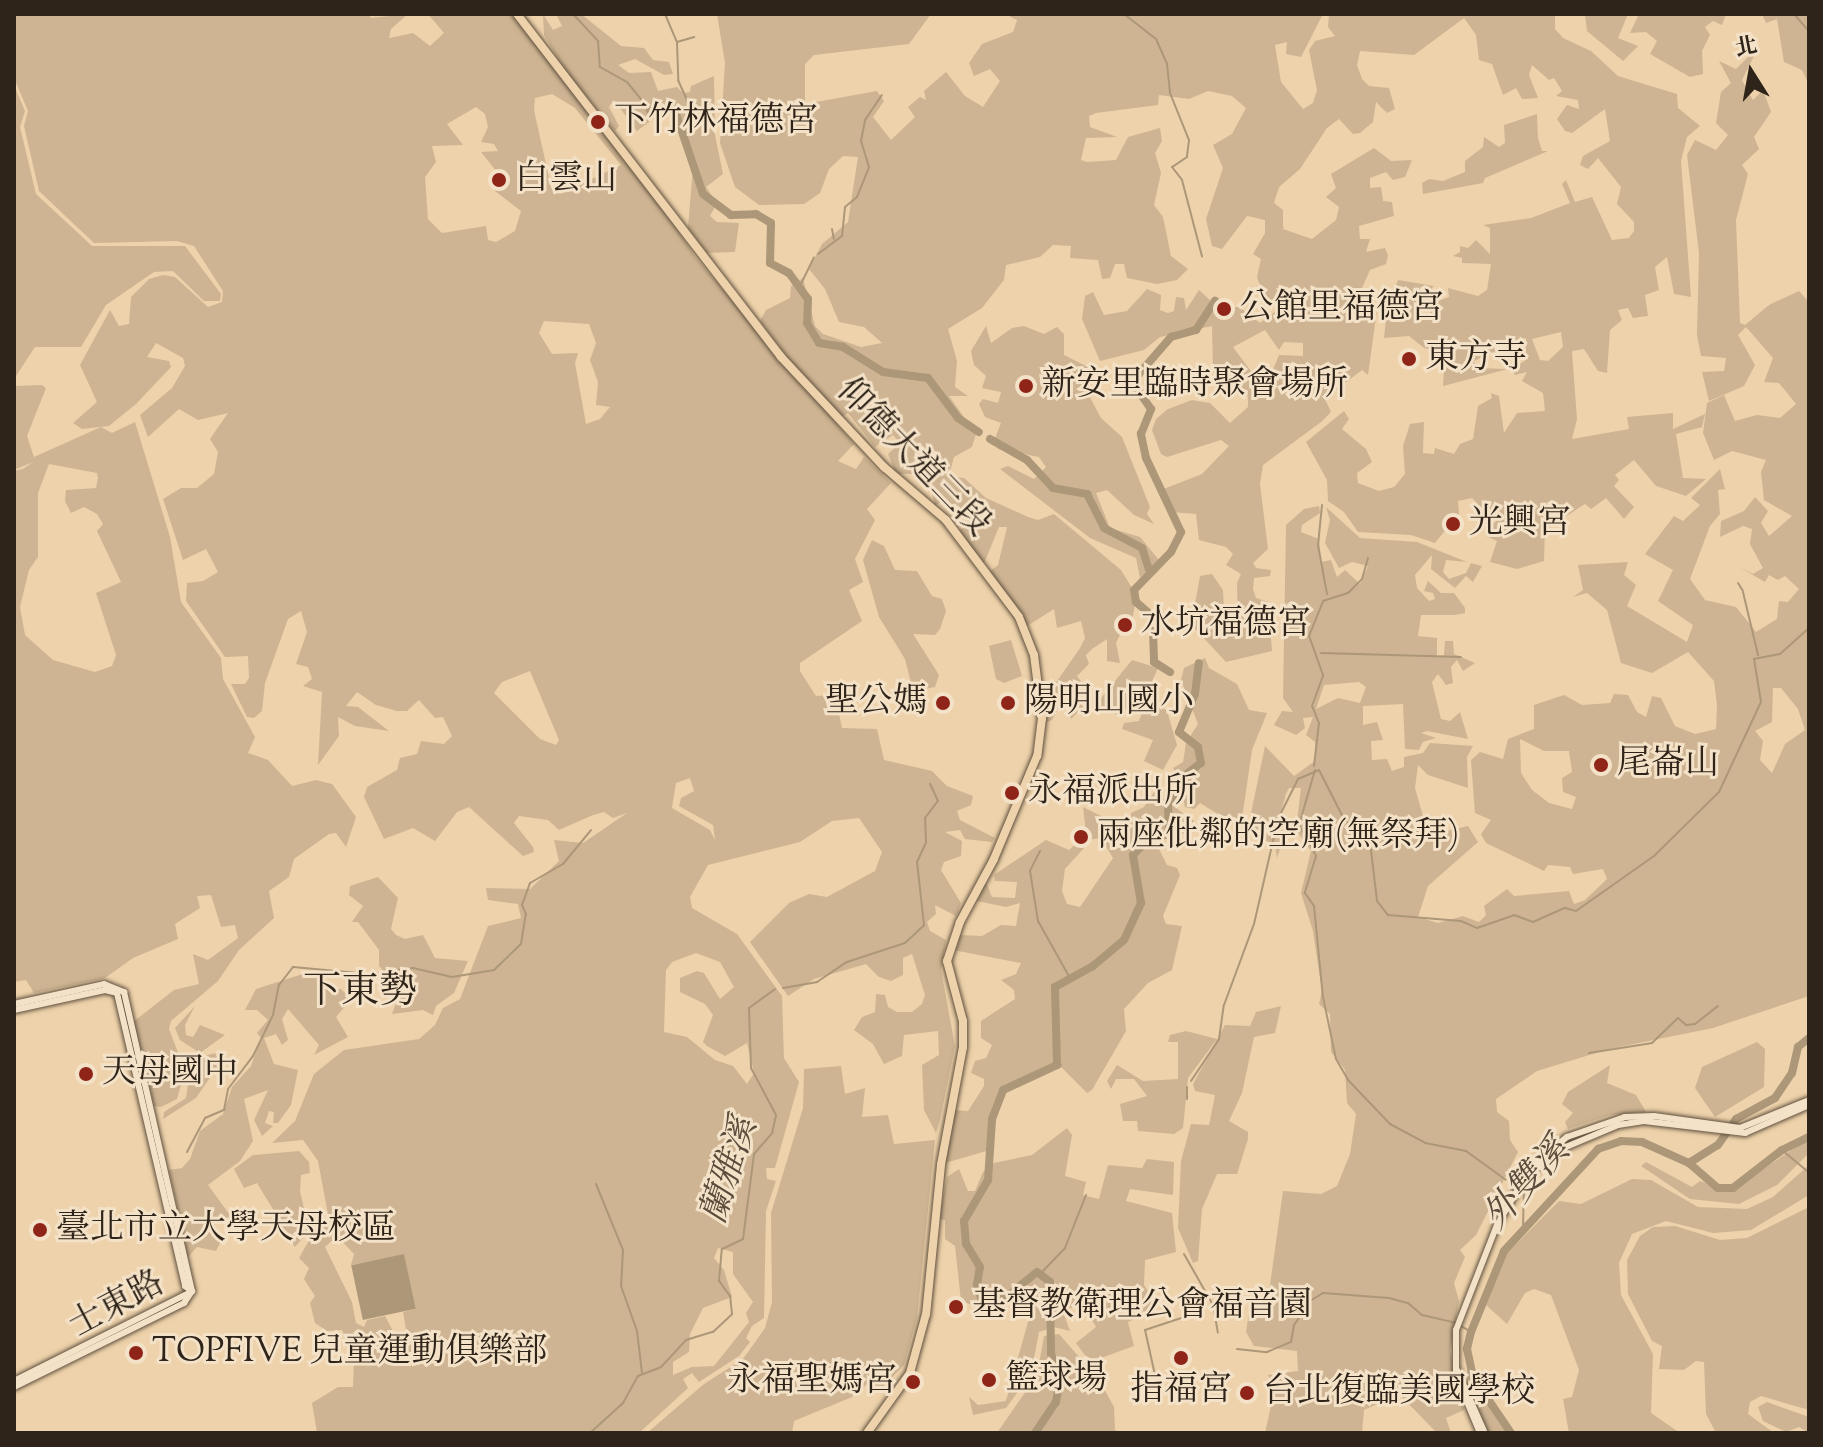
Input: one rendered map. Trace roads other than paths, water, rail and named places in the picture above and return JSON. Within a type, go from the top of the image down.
[{"type":"main road","name":"仰德大道三段","points":[[517,14],[582,100],[656,189],[692,245],[781,357],[884,467],[946,520],[1026,629],[1039,684],[1040,746],[994,859],[949,949],[947,975],[963,1021],[963,1047],[946,1132],[917,1356],[897,1396],[867,1433]]},
{"type":"street","points":[[14,1004],[113,987]]},
{"type":"street","points":[[14,1010],[113,987]]},
{"type":"street","points":[[113,987],[126,999],[192,1291]]},
{"type":"street","points":[[1482,1433],[1456,1368],[1460,1315],[1518,1186],[1527,1175],[1567,1137],[1625,1117],[1654,1116],[1732,1131],[1759,1124],[1809,1102]]},
{"type":"street","name":"士東路","points":[[14,1381],[192,1291]]},
{"type":"street","name":"士東路","points":[[14,1387],[184,1303],[192,1291]]},
{"type":"waterway","points":[[573,14],[598,41],[600,67],[627,82],[650,110]]},
{"type":"waterway","points":[[665,14],[677,42],[678,80],[691,109],[687,127],[681,131]]},
{"type":"waterway","points":[[1124,14],[1156,39],[1167,64],[1170,93],[1189,140],[1187,157],[1172,167],[1182,180],[1202,256]]},
{"type":"waterway","points":[[1794,14],[1809,31]]},
{"type":"waterway","points":[[677,42],[694,37]]},
{"type":"waterway","points":[[818,254],[842,236],[845,207],[857,197],[869,167],[861,141],[865,120],[882,95]]},
{"type":"waterway","points":[[650,110],[671,109],[677,117],[703,194],[731,215],[756,214],[771,223],[770,263],[789,273],[808,299],[807,323],[819,343],[843,347],[883,372],[928,378],[958,418],[979,432]]},
{"type":"waterway","points":[[832,229],[834,239]]},
{"type":"waterway","points":[[799,288],[814,257]]},
{"type":"waterway","points":[[1151,615],[1136,602],[1134,590],[1171,552],[1181,532],[1146,458],[1141,434],[1151,409],[1132,382],[1171,337],[1196,330],[1215,301]]},
{"type":"waterway","points":[[990,439],[1027,460],[1053,488],[1087,494],[1104,528],[1142,548],[1149,569]]},
{"type":"waterway","points":[[1322,505],[1318,545],[1327,594]]},
{"type":"waterway","points":[[1314,766],[1319,723],[1312,706],[1323,675],[1309,636],[1323,601],[1348,593],[1362,579],[1368,558]]},
{"type":"waterway","points":[[1738,583],[1743,591]]},
{"type":"waterway","points":[[1743,592],[1758,655]]},
{"type":"waterway","points":[[1191,1081],[1219,1039],[1224,1005],[1254,924],[1278,819],[1298,779],[1319,770],[1344,819],[1370,842],[1377,901],[1388,915],[1461,921],[1477,928],[1514,915],[1533,922],[1565,908],[1576,911],[1654,856],[1719,792],[1761,702],[1754,659],[1780,654],[1809,628]]},
{"type":"waterway","points":[[1153,631],[1154,662],[1170,672]]},
{"type":"waterway","points":[[1321,653],[1461,657]]},
{"type":"waterway","points":[[1035,1433],[1056,1402],[1059,1385],[1051,1353],[1050,1282],[1037,1272],[1004,1299],[982,1301],[977,1285],[980,1267],[966,1244],[964,1221],[988,1180],[992,1119],[1003,1090],[1057,1065],[1055,987],[1093,966],[1124,940],[1141,903],[1133,855],[1149,839],[1169,834],[1168,803],[1188,773],[1201,763],[1198,747],[1179,732],[1195,694],[1199,663]]},
{"type":"waterway","points":[[1315,770],[1299,825],[1316,856],[1305,893],[1314,906],[1323,997],[1336,1059],[1348,1080],[1390,1124],[1425,1143],[1466,1151],[1506,1180]]},
{"type":"waterway","name":"蘭雅溪","points":[[783,988],[817,982],[847,962],[905,943],[924,925],[917,862],[926,843],[925,818],[938,801],[930,784]]},
{"type":"waterway","name":"蘭雅溪","points":[[187,1152],[205,1118],[224,1110],[228,1089],[253,1056],[273,1015],[279,985],[293,967],[370,974],[413,968],[452,977],[494,970],[521,944],[526,914],[522,905],[530,883],[563,864],[591,830]]},
{"type":"waterway","points":[[1040,851],[1030,871],[1038,921],[1070,978]]},
{"type":"waterway","name":"蘭雅溪","points":[[590,1433],[623,1403],[638,1376],[661,1367],[686,1340],[713,1332],[732,1314],[730,1296],[719,1281],[722,1249],[743,1239],[754,1154],[772,1133],[776,1115],[751,1068],[749,1008],[775,989]]},
{"type":"waterway","points":[[1589,1053],[1652,1043],[1678,1018],[1686,1025],[1695,1024],[1718,1006]]},
{"type":"waterway","points":[[1689,1163],[1718,1145],[1736,1119],[1775,1098],[1792,1073],[1798,1047],[1809,1038]]},
{"type":"waterway","points":[[1187,1087],[1187,1099]]},
{"type":"waterway","name":"外雙溪","points":[[1511,1433],[1473,1377],[1467,1349],[1471,1332],[1504,1251],[1598,1149],[1621,1141],[1642,1142],[1689,1163],[1718,1188],[1733,1188],[1782,1150],[1809,1137]]},
{"type":"waterway","points":[[1782,1150],[1809,1173]]},
{"type":"waterway","name":"蘭雅溪","points":[[596,1184],[623,1250],[621,1286],[637,1331],[642,1373]]},
{"type":"waterway","points":[[1523,1229],[1524,1186]]},
{"type":"waterway","points":[[1042,1272],[1065,1248],[1086,1195]]},
{"type":"waterway","points":[[1184,1254],[1213,1305],[1218,1333]]},
{"type":"waterway","points":[[1237,1349],[1267,1352],[1291,1342],[1294,1325],[1310,1301],[1323,1293],[1389,1298],[1408,1303],[1422,1315],[1456,1323]]},
{"type":"waterway","points":[[1155,1375],[1145,1330],[1196,1313],[1207,1299]]},
{"type":"waterway","points":[[1461,1326],[1471,1332]]},
{"type":"place","name":"下竹林福德宮","points":[[598,122]]},
{"type":"place","name":"白雲山","points":[[499,180]]},
{"type":"place","name":"公館里福德宮","points":[[1224,309]]},
{"type":"place","name":"東方寺","points":[[1409,359]]},
{"type":"place","name":"新安里臨時聚會場所","points":[[1026,386]]},
{"type":"place","name":"光興宮","points":[[1453,524]]},
{"type":"place","name":"水坑福德宮","points":[[1125,625]]},
{"type":"place","name":"聖公媽","points":[[943,703]]},
{"type":"place","name":"陽明山國小","points":[[1008,703]]},
{"type":"place","name":"尾崙山","points":[[1601,765]]},
{"type":"place","name":"永福派出所","points":[[1012,793]]},
{"type":"place","name":"兩座仳鄰的空廟(無祭拜)","points":[[1081,837]]},
{"type":"place","name":"天母國中","points":[[86,1074]]},
{"type":"place","name":"臺北市立大學天母校區","points":[[40,1230]]},
{"type":"place","name":"基督教衛理公會福音園","points":[[956,1307]]},
{"type":"place","name":"TOPFIVE 兒童運動俱樂部","points":[[136,1353]]},
{"type":"place","name":"指福宮","points":[[1181,1358]]},
{"type":"place","name":"籃球場","points":[[989,1380]]},
{"type":"place","name":"永福聖媽宮","points":[[913,1382]]},
{"type":"place","name":"台北復臨美國學校","points":[[1247,1393]]},
{"type":"district","name":"下東勢","points":[[360,994]]}]
